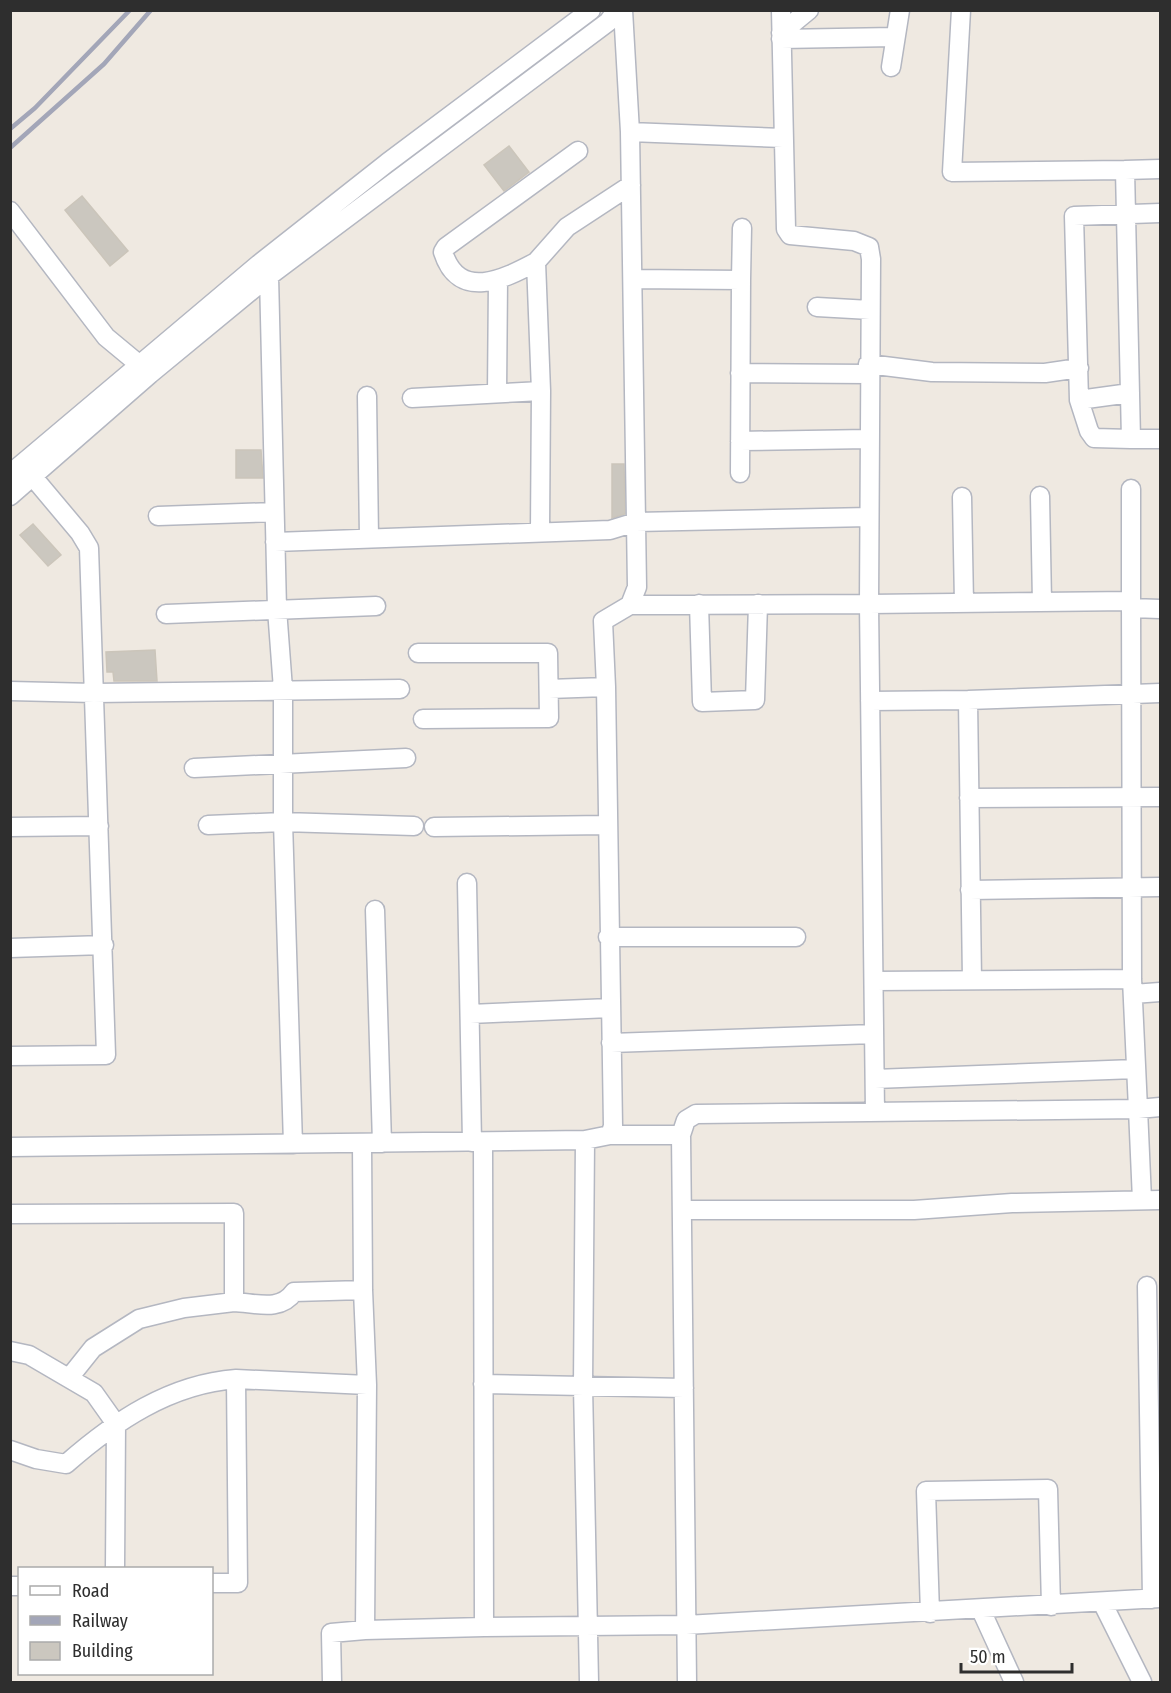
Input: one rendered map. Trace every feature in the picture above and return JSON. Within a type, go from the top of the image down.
[{"type":"street","points":[[10,496],[33,477],[145,370],[296,235],[591,10]]},
{"type":"street","points":[[10,474],[608,22],[617,10]]},
{"type":"street","points":[[623,10],[630,132],[637,586],[630,605]]},
{"type":"street","points":[[781,10],[786,229],[790,235],[854,241],[868,247],[870,310],[869,604],[875,1112]]},
{"type":"street","points":[[781,36],[809,10]]},
{"type":"street","points":[[891,67],[900,10]]},
{"type":"street","points":[[961,10],[952,172],[1161,169]]},
{"type":"street","points":[[781,36],[894,37]]},
{"type":"street","points":[[630,132],[783,138]]},
{"type":"street","points":[[578,151],[446,247],[442,252],[468,284],[498,279],[536,262],[567,227],[631,185]]},
{"type":"street","points":[[1125,170],[1131,439]]},
{"type":"street","points":[[10,211],[106,337],[145,370]]},
{"type":"street","points":[[1161,213],[1074,216],[1080,400],[1089,431],[1094,438],[1161,439]]},
{"type":"street","points":[[740,473],[742,228]]},
{"type":"street","points":[[536,262],[541,391],[540,532]]},
{"type":"street","points":[[270,276],[274,512],[277,609],[283,689],[283,822],[293,1144]]},
{"type":"street","points":[[496,393],[498,279]]},
{"type":"street","points":[[633,279],[741,280]]},
{"type":"street","points":[[818,307],[870,310]]},
{"type":"street","points":[[740,373],[868,369],[1045,373],[1078,368]]},
{"type":"street","points":[[412,398],[541,391]]},
{"type":"street","points":[[1080,400],[1130,393]]},
{"type":"street","points":[[367,396],[369,538]]},
{"type":"street","points":[[740,441],[868,439]]},
{"type":"street","points":[[10,1056],[106,1055],[89,548],[80,533],[33,477]]},
{"type":"street","points":[[1131,489],[1132,986],[1142,1200]]},
{"type":"street","points":[[1040,496],[1042,602]]},
{"type":"street","points":[[962,497],[964,603]]},
{"type":"street","points":[[158,516],[274,512]]},
{"type":"street","points":[[275,542],[610,530],[636,522],[869,517]]},
{"type":"street","points":[[610,1135],[613,1126],[603,621],[630,605],[1042,602],[1131,605],[1161,609]]},
{"type":"street","points":[[699,604],[702,702],[755,700],[758,604]]},
{"type":"street","points":[[166,614],[376,606]]},
{"type":"street","points":[[418,653],[548,653],[549,718],[423,719]]},
{"type":"street","points":[[549,688],[606,687]]},
{"type":"street","points":[[10,691],[94,693],[400,689]]},
{"type":"street","points":[[870,701],[1161,693]]},
{"type":"street","points":[[968,700],[972,980]]},
{"type":"street","points":[[194,768],[406,758]]},
{"type":"street","points":[[969,798],[1161,797]]},
{"type":"street","points":[[208,825],[283,822],[414,825]]},
{"type":"street","points":[[434,827],[606,825]]},
{"type":"street","points":[[10,827],[99,826]]},
{"type":"street","points":[[467,883],[470,1014],[478,1142],[483,1384],[484,1627]]},
{"type":"street","points":[[970,890],[1161,887]]},
{"type":"street","points":[[375,910],[382,1143]]},
{"type":"street","points":[[608,937],[796,937]]},
{"type":"street","points":[[10,948],[104,945]]},
{"type":"street","points":[[874,981],[972,980],[1132,986],[1161,992]]},
{"type":"street","points":[[470,1014],[610,1008]]},
{"type":"street","points":[[611,1043],[874,1034]]},
{"type":"street","points":[[875,1079],[1135,1070]]},
{"type":"street","points":[[687,1683],[681,1210],[681,1135],[686,1120],[696,1114],[1161,1107]]},
{"type":"street","points":[[10,1147],[478,1142],[585,1140],[610,1135],[681,1135]]},
{"type":"street","points":[[585,1140],[583,1386],[589,1683]]},
{"type":"street","points":[[362,1143],[363,1290],[367,1385],[365,1630]]},
{"type":"street","points":[[681,1210],[914,1210],[1012,1203],[1161,1200]]},
{"type":"street","points":[[10,1214],[234,1213],[234,1302]]},
{"type":"street","points":[[332,1683],[331,1634],[365,1630],[686,1625],[930,1613],[1156,1598],[1147,1286]]},
{"type":"street","points":[[69,1378],[93,1348],[139,1319],[184,1308],[234,1302],[278,1306],[288,1301],[294,1292],[363,1290]]},
{"type":"street","points":[[10,1351],[29,1355],[94,1393],[116,1424],[115,1567]]},
{"type":"street","points":[[10,1450],[36,1460],[66,1464],[116,1424],[180,1390],[212,1381],[236,1379],[367,1385]]},
{"type":"street","points":[[213,1583],[238,1583],[236,1379]]},
{"type":"street","points":[[483,1384],[684,1388]]},
{"type":"street","points":[[930,1613],[926,1491],[1048,1489],[1051,1606]]},
{"type":"street","points":[[1102,1602],[1142,1683]]},
{"type":"street","points":[[981,1610],[1014,1683]]},
{"type":"building","points":[[509,146],[529,172],[504,191],[484,165]]},
{"type":"building","points":[[82,196],[128,251],[110,266],[65,210]]},
{"type":"building","points":[[236,450],[261,450],[263,478],[236,478]]},
{"type":"building","points":[[612,464],[624,464],[625,514],[612,518]]},
{"type":"building","points":[[33,524],[61,555],[48,566],[20,535]]},
{"type":"building","points":[[155,650],[157,681],[114,681],[113,672],[107,672],[106,652]]},
{"type":"railway","points":[[10,129],[35,108],[130,10]]},
{"type":"railway","points":[[10,148],[104,64],[151,10]]}]
